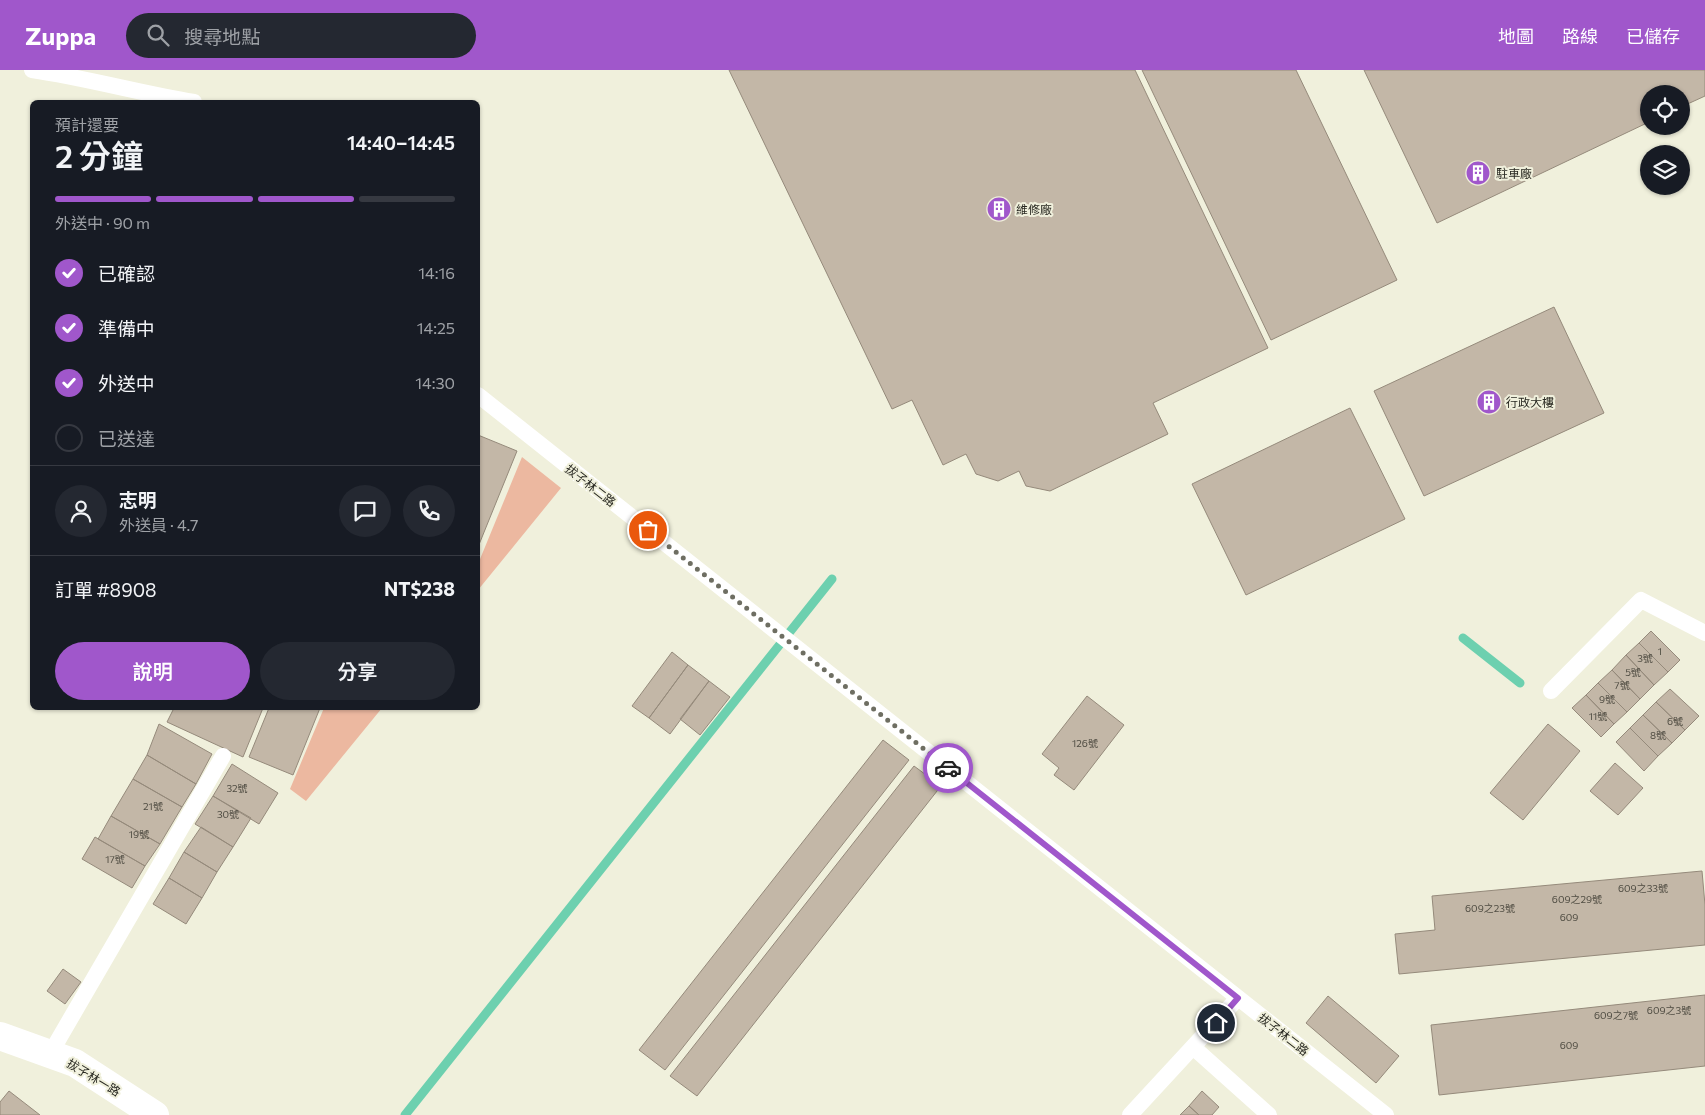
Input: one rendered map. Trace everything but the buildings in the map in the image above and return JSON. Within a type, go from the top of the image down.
[{"type":"street","name":"拔子林一路","points":[[0,1036],[75,1063],[155,1115]]},
{"type":"lane","points":[[32,70],[68,75],[156,96],[181,100]]},
{"type":"lane","name":"拔子林二路","points":[[480,397],[1386,1115]]},
{"type":"lane","points":[[1551,691],[1641,600],[1705,634]]},
{"type":"lane","points":[[50,1054],[223,756]]},
{"type":"lane","points":[[1130,1115],[1238,998]]},
{"type":"lane","points":[[1193,1048],[1269,1115]]},
{"type":"shaded area","points":[[522,457],[561,488],[480,588],[480,559]]},
{"type":"shaded area","points":[[323,710],[380,710],[306,801],[290,789]]},
{"type":"waterway","points":[[405,1115],[832,579]]},
{"type":"waterway","points":[[1463,638],[1520,683]]},
{"type":"way so far","points":[[648,530],[948,768]]},
{"type":"place","name":"駐車廠","points":[[1478,173]]},
{"type":"place","name":"維修廠","points":[[999,209]]},
{"type":"place","name":"行政大樓","points":[[1489,402]]},
{"type":"route","points":[[948,768],[1238,998],[1216,1023]]}]
